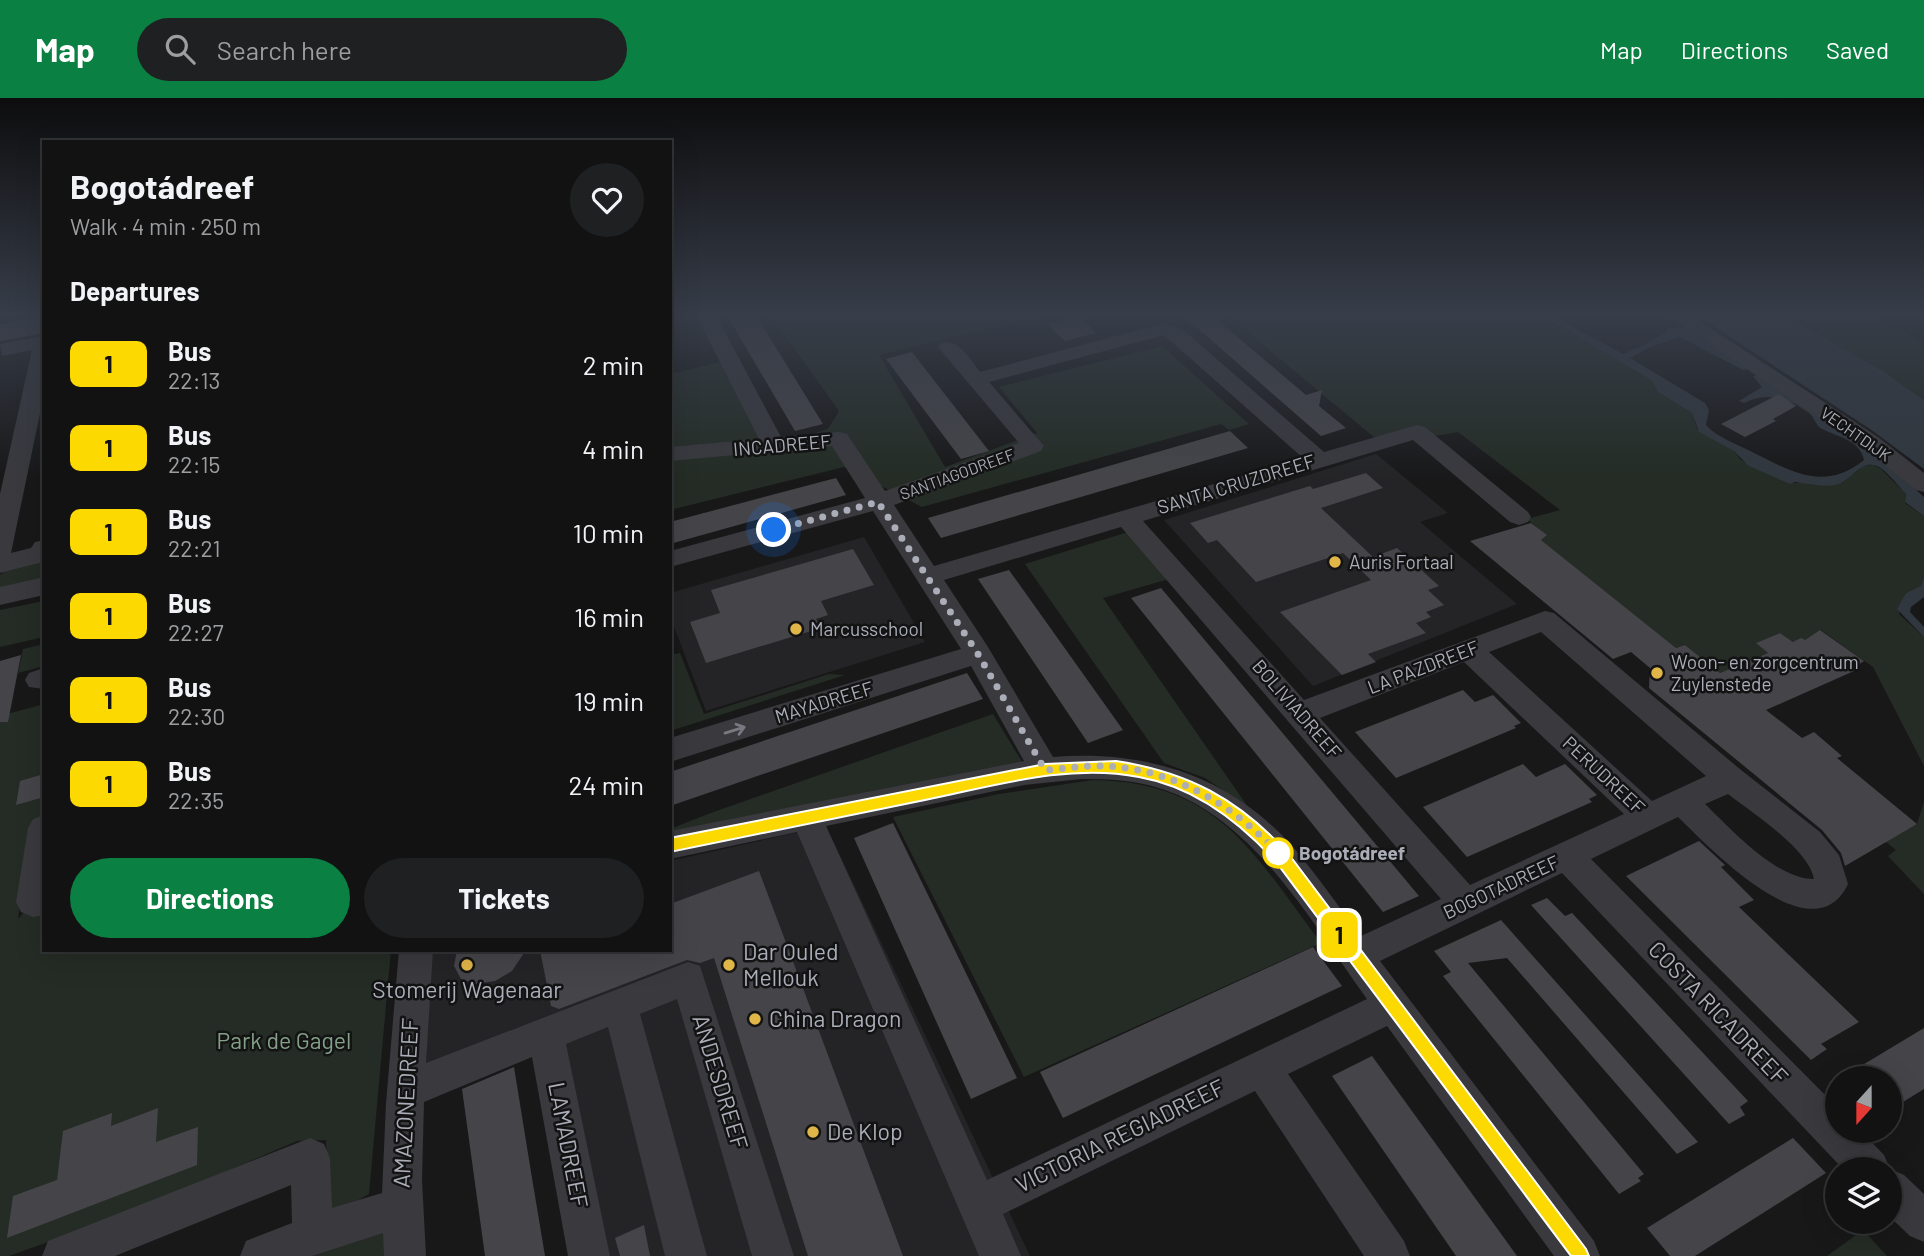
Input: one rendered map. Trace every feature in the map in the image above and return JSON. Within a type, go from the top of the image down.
[{"type":"street","points":[[0,550],[38,397],[41,371]]},
{"type":"street","points":[[735,371],[774,446]]},
{"type":"street","name":"SANTIAGODREEF","points":[[878,502],[1033,446],[969,371]]},
{"type":"street","points":[[976,379],[1002,371]]},
{"type":"street","points":[[1218,371],[1318,459]]},
{"type":"street","name":"VECHTDIJK","points":[[1762,371],[1870,442],[1924,485]]},
{"type":"street","name":"SANTA CRUZDREEF","points":[[928,576],[1417,432],[1519,517]]},
{"type":"street","name":"INCADREEF","points":[[672,454],[839,439],[978,654],[1045,770]]},
{"type":"street","points":[[672,558],[878,502]]},
{"type":"street","name":"BOLIVIADREEF","points":[[1126,517],[1301,713],[1466,904]]},
{"type":"street","points":[[0,564],[42,554]]},
{"type":"street","points":[[0,596],[42,586]]},
{"type":"street","name":"LA PAZDREEF","points":[[1301,713],[1545,620],[1730,779]]},
{"type":"street","name":"PERUDREEF","points":[[1469,650],[1648,817],[1730,779]]},
{"type":"street","name":"MAYADREEF","points":[[672,749],[978,654]]},
{"type":"street","points":[[672,845],[1045,770],[1098,766],[1142,771],[1189,785],[1229,808],[1256,830],[1282,857],[1578,1256]]},
{"type":"street","points":[[1682,802],[1769,879],[1799,894],[1820,893],[1832,884],[1827,864],[1814,848],[1730,779]]},
{"type":"street","name":"BOGOTADREEF","points":[[1354,956],[1648,817]]},
{"type":"street","points":[[807,818],[1000,1256]]},
{"type":"street","points":[[42,841],[33,902],[42,900]]},
{"type":"street","name":"COSTA RICADREEF","points":[[1568,857],[1858,1157]]},
{"type":"street","name":"AMAZONEDREEF","points":[[405,1256],[401,1207],[416,952]]},
{"type":"street","name":"ANDESDREEF","points":[[621,1005],[688,978],[773,1256]]},
{"type":"street","points":[[406,1090],[621,1005],[686,1256]]},
{"type":"street","name":"VICTORIA REGIADREEF","points":[[978,1205],[1391,1006]]},
{"type":"street","name":"LAMADREEF","points":[[546,1034],[589,1256]]},
{"type":"street","points":[[1261,1067],[1387,1255]]},
{"type":"street","points":[[63,1256],[310,1158],[313,1235]]},
{"type":"street","points":[[1902,1201],[1924,1222]]},
{"type":"street","points":[[261,1256],[313,1235],[401,1207]]},
{"type":"shaded area","points":[[1636,371],[1652,371],[1705,403],[1709,410],[1706,425],[1711,430],[1783,467],[1810,476],[1823,477],[1836,475],[1864,460],[1858,448],[1820,428],[1809,413],[1793,403],[1769,397],[1744,403],[1739,401],[1762,387],[1753,376],[1758,375],[1844,432],[1885,463],[1924,497],[1924,516],[1905,502],[1906,494],[1877,466],[1868,465],[1839,484],[1823,486],[1795,482],[1790,484],[1749,466],[1734,451],[1699,432],[1692,413],[1658,392],[1651,380]]},
{"type":"shaded area","points":[[1782,371],[1883,371],[1924,400],[1924,469],[1870,429]]},
{"type":"shaded area","name":"Auris Fortaal","points":[[1376,454],[1448,513],[1420,522],[1517,604],[1313,686],[1164,520]]},
{"type":"shaded area","name":"Marcusschool","points":[[864,537],[925,642],[706,711],[672,621],[672,592]]},
{"type":"shaded area","points":[[1924,577],[1924,597],[1911,607],[1910,612],[1924,627],[1924,637],[1897,609],[1906,593],[1921,586]]},
{"type":"shaded area","points":[[826,826],[1030,1256],[589,1256],[546,1035],[406,1090],[428,952],[672,952],[672,861]]},
{"type":"green space","points":[[734,371],[771,446],[828,429],[839,411],[811,371],[888,371],[945,467],[1037,433],[999,387],[1062,371],[1190,371],[1249,424],[1229,430],[1221,424],[922,507],[844,467],[672,510],[672,374]]},
{"type":"green space","points":[[1295,371],[1636,371],[1651,380],[1658,392],[1692,413],[1697,429],[1734,451],[1741,460],[1791,483],[1842,483],[1863,466],[1873,465],[1881,469],[1906,494],[1905,503],[1924,516],[1924,577],[1921,587],[1906,593],[1899,614],[1924,637],[1924,766],[1873,667],[1821,630],[1805,640],[1793,642],[1780,633],[1757,643],[1768,653],[1720,673],[1685,645],[1676,648],[1541,540],[1546,535],[1527,519],[1560,510],[1458,432],[1430,437],[1375,438]]},
{"type":"green space","points":[[1883,371],[1924,371],[1924,400]]},
{"type":"green space","points":[[1128,532],[1169,579],[1103,598],[1248,807],[1205,778],[1164,763],[1025,564]]},
{"type":"green space","points":[[42,562],[42,578],[0,588],[0,575]]},
{"type":"green space","points":[[42,601],[42,637],[0,647],[0,610]]},
{"type":"green space","points":[[42,644],[42,667],[18,673],[23,649]]},
{"type":"green space","points":[[680,653],[704,714],[829,674],[845,675],[672,730],[672,655]]},
{"type":"green space","name":"Park de Gagel","points":[[42,705],[42,817],[33,819],[18,919],[33,902],[42,900],[42,952],[391,952],[369,1194],[333,1214],[329,1204],[326,1140],[297,1141],[129,1213],[9,1256],[0,1256],[0,716]]},
{"type":"green space","points":[[993,714],[1024,765],[672,834],[672,828]]},
{"type":"green space","points":[[1093,780],[1136,784],[1172,794],[1203,809],[1229,828],[1252,852],[1321,943],[1024,1077],[893,817],[999,794]]},
{"type":"green space","points":[[1924,802],[1924,894],[1888,856],[1896,850],[1885,841],[1917,824]]},
{"type":"green space","points":[[401,1207],[405,1256],[312,1256]]},
{"type":"green space","points":[[1857,1234],[1867,1234],[1887,1256],[1827,1256]]},
{"type":"building","points":[[760,371],[790,371],[823,424],[795,431]]},
{"type":"building","points":[[895,371],[927,371],[989,451],[961,459]]},
{"type":"building","points":[[1247,371],[1278,371],[1306,395],[1322,390],[1319,406],[1346,428],[1321,436]]},
{"type":"building","points":[[1779,394],[1796,406],[1773,419],[1776,421],[1745,437],[1721,424]]},
{"type":"building","points":[[1230,431],[1248,448],[941,538],[928,518]]},
{"type":"building","points":[[1366,473],[1383,488],[1321,508],[1373,557],[1397,548],[1439,586],[1428,590],[1444,605],[1426,612],[1431,617],[1416,623],[1426,633],[1368,654],[1376,662],[1342,675],[1280,612],[1371,580],[1343,553],[1256,582],[1217,540],[1208,543],[1190,523],[1310,486],[1313,489]]},
{"type":"building","points":[[836,478],[846,495],[672,543],[672,521]]},
{"type":"building","points":[[1531,523],[1547,535],[1541,540],[1676,648],[1685,645],[1720,673],[1768,653],[1756,643],[1780,633],[1793,642],[1801,638],[1805,640],[1820,630],[1864,661],[1852,669],[1854,671],[1766,710],[1802,738],[1814,732],[1842,756],[1837,758],[1917,824],[1845,866],[1841,853],[1822,830],[1649,688],[1650,668],[1631,652],[1613,659],[1470,541]]},
{"type":"building","points":[[853,549],[874,585],[821,601],[828,615],[816,619],[821,628],[706,663],[690,622],[720,613],[711,590]]},
{"type":"building","points":[[1009,570],[1123,730],[1088,743],[978,579]]},
{"type":"building","points":[[1161,588],[1419,896],[1383,912],[1131,598]]},
{"type":"building","points":[[21,655],[8,722],[0,722],[0,661]]},
{"type":"building","points":[[967,673],[983,699],[672,805],[672,771]]},
{"type":"building","points":[[1463,690],[1475,702],[1493,695],[1521,723],[1514,726],[1516,728],[1396,778],[1355,732]]},
{"type":"building","points":[[1523,764],[1536,777],[1565,764],[1597,795],[1589,799],[1592,802],[1467,857],[1423,807]]},
{"type":"building","points":[[42,775],[42,798],[16,805],[20,781]]},
{"type":"building","points":[[893,823],[1017,1078],[971,1099],[854,838]]},
{"type":"building","points":[[1699,841],[1725,865],[1721,867],[1754,900],[1739,907],[1859,1022],[1821,1044],[1827,1049],[1811,1060],[1626,876]]},
{"type":"building","name":"De Klop","points":[[759,871],[903,1256],[808,1256],[714,958],[700,963],[687,960],[559,1009],[551,1006],[540,952],[672,952],[672,903]]},
{"type":"building","points":[[1547,898],[1565,916],[1572,913],[1748,1101],[1740,1107],[1745,1115],[1729,1124],[1531,905]]},
{"type":"building","points":[[1501,920],[1698,1142],[1677,1154],[1507,958],[1468,963],[1644,1174],[1638,1178],[1641,1181],[1619,1194],[1443,976],[1451,972],[1434,951]]},
{"type":"building","points":[[1313,947],[1342,986],[1063,1118],[1040,1072]]},
{"type":"building","points":[[457,952],[525,952],[512,971],[495,981],[476,984],[461,979],[454,966]]},
{"type":"building","points":[[1924,1028],[1924,1089],[1902,1103],[1902,1066],[1861,1066]]},
{"type":"building","points":[[1372,1056],[1517,1256],[1456,1256],[1332,1076]]},
{"type":"building","points":[[514,1067],[545,1256],[485,1256],[462,1089]]},
{"type":"building","points":[[158,1108],[156,1142],[198,1127],[197,1165],[7,1238],[13,1196],[57,1180],[63,1131],[112,1113],[111,1126]]},
{"type":"building","points":[[1793,1138],[1825,1172],[1695,1256],[1670,1256],[1647,1228]]},
{"type":"building","points":[[644,1225],[650,1256],[620,1256],[615,1238]]},
{"type":"bus line","name":"1","points":[[672,845],[1045,770],[1116,767],[1142,771],[1189,785],[1229,808],[1256,830],[1282,857],[1579,1256]]},
{"type":"place","name":"Auris Fortaal","points":[[1335,562]]},
{"type":"place","name":"Marcusschool","points":[[796,629]]},
{"type":"place","name":"Woon- en zorgcentrum Zuylenstede","points":[[1657,673]]},
{"type":"place","name":"Bogotádreef","points":[[1278,853]]},
{"type":"place","name":"Stomerij Wagenaar","points":[[467,965]]},
{"type":"place","name":"Dar Ouled Mellouk","points":[[729,965]]},
{"type":"place","name":"China Dragon","points":[[755,1019]]},
{"type":"place","name":"De Klop","points":[[813,1132]]},
{"type":"route","points":[[774,530],[878,502],[978,654],[1045,770],[1116,767],[1142,771],[1189,785],[1229,808],[1256,830],[1282,857],[1278,853]]}]
